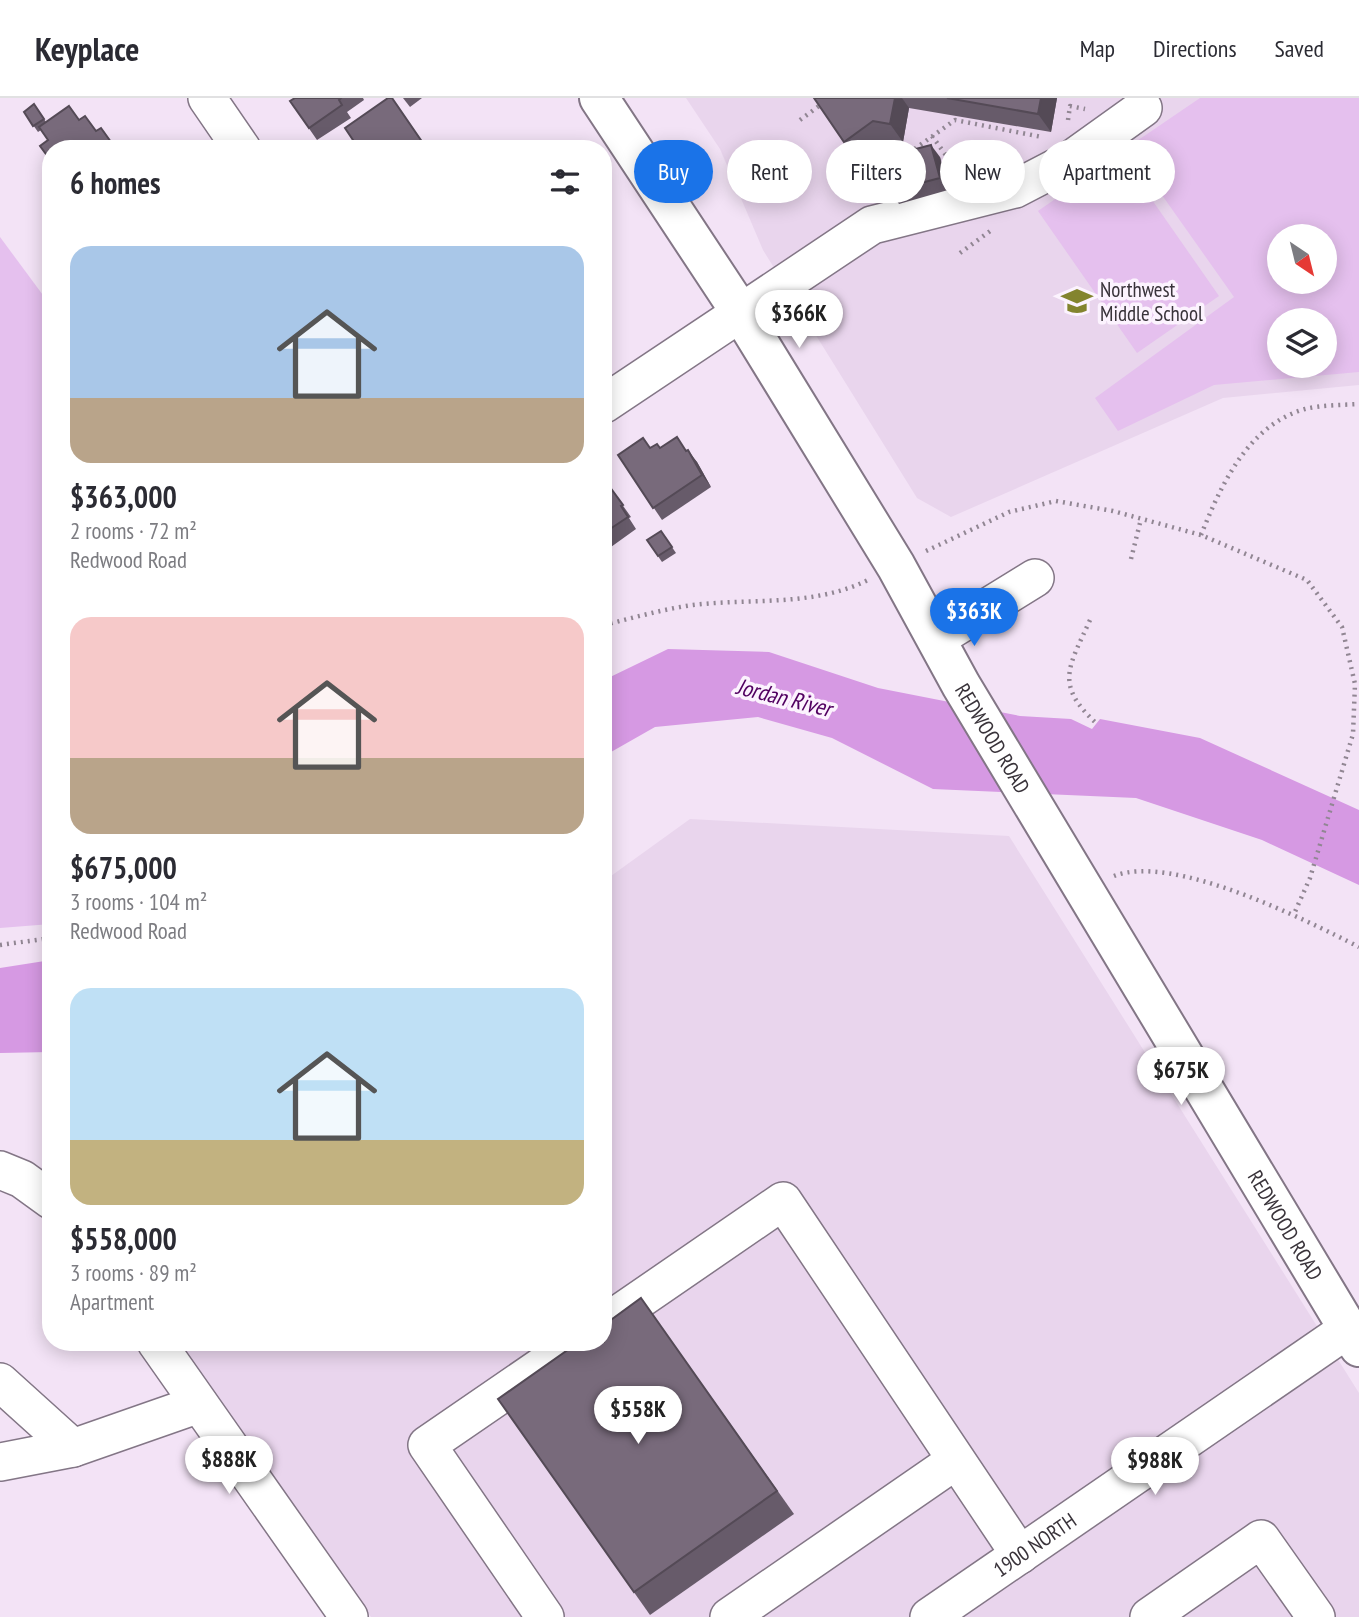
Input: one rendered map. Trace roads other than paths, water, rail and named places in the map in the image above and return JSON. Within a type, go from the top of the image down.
[{"type":"main road","name":"REDWOOD ROAD","points":[[599,98],[739,310],[897,566],[961,685],[1354,1338]]},
{"type":"street","points":[[206,98],[236,140]]},
{"type":"street","points":[[612,399],[672,360],[739,310],[872,225],[1015,189],[1069,161],[1143,108]]},
{"type":"street","points":[[936,639],[1035,578]]},
{"type":"street","points":[[0,1170],[22,1179],[42,1193]]},
{"type":"street","points":[[612,1319],[783,1201],[1020,1555]]},
{"type":"street","name":"1900 NORTH","points":[[929,1617],[1354,1338]]},
{"type":"street","points":[[162,1351],[349,1617]]},
{"type":"street","points":[[545,1617],[427,1445],[565,1351]]},
{"type":"street","points":[[0,1382],[72,1448]]},
{"type":"street","points":[[0,1462],[72,1448],[199,1404]]},
{"type":"street","points":[[729,1617],[955,1461]]},
{"type":"street","points":[[1149,1617],[1261,1539],[1316,1617]]},
{"type":"water","name":"Jordan River","points":[[668,649],[769,652],[878,688],[1020,716],[1071,719],[1092,729],[1100,719],[1200,738],[1359,810],[1359,885],[1262,840],[1136,798],[933,789],[832,738],[758,717],[655,727],[612,751],[612,676]]},
{"type":"water","points":[[42,961],[42,1052],[0,1053],[0,968]]},
{"type":"place","name":"Northwest Middle School","points":[[1077,301]]}]
